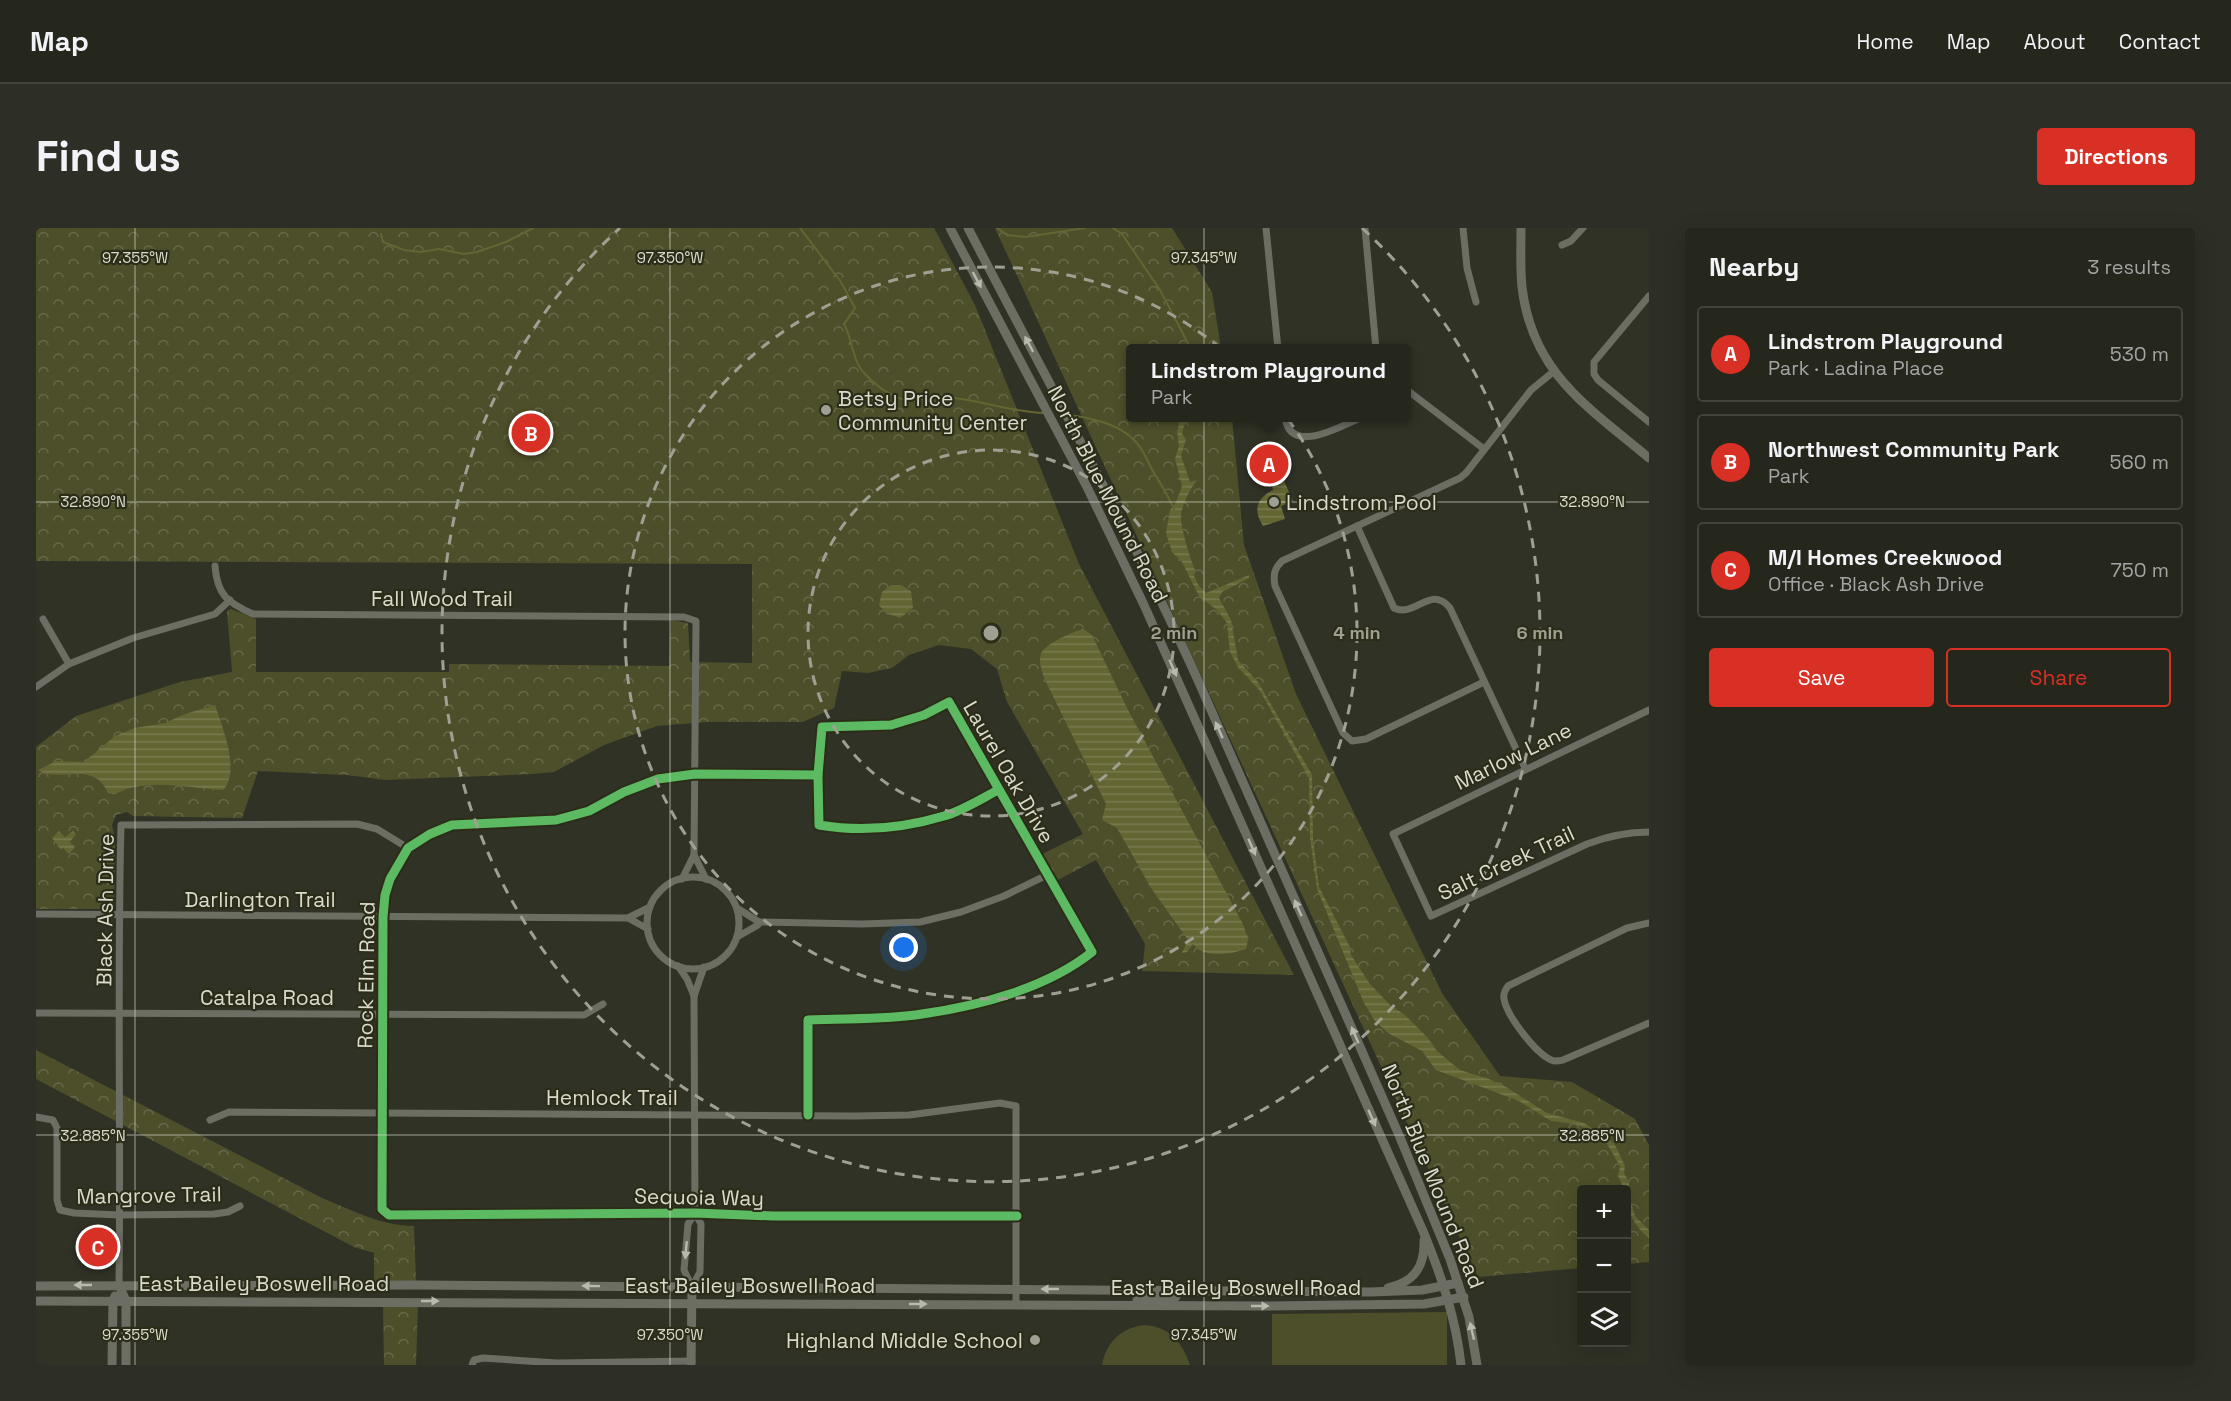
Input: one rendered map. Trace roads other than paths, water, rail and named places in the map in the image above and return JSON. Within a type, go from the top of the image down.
[{"type":"main road","name":"North Blue Mound Road","points":[[950,228],[1065,446],[1144,604],[1324,1012],[1424,1231],[1449,1300],[1458,1338],[1461,1365]]},
{"type":"main road","name":"North Blue Mound Road","points":[[968,228],[1081,442],[1167,612],[1399,1135],[1464,1297],[1474,1338],[1477,1365]]},
{"type":"main road","points":[[1521,228],[1522,287],[1528,319],[1536,342],[1553,372],[1584,403],[1649,458]]},
{"type":"main road","points":[[1324,1012],[1342,1005]]},
{"type":"main road","name":"North Blue Mound Road","points":[[1371,1292],[1398,1286],[1415,1274],[1424,1256],[1424,1231]]},
{"type":"main road","name":"East Bailey Boswell Road","points":[[36,1286],[431,1285],[1371,1292],[1422,1290],[1458,1283]]},
{"type":"main road","points":[[112,1365],[113,1301],[119,1286]]},
{"type":"main road","points":[[119,1286],[126,1301],[126,1365]]},
{"type":"main road","points":[[692,1287],[692,1363]]},
{"type":"main road","points":[[838,1289],[838,1304]]},
{"type":"main road","points":[[886,1290],[886,1304]]},
{"type":"main road","points":[[1064,1305],[1066,1298],[1071,1296],[1105,1295],[1115,1290]]},
{"type":"main road","points":[[1117,1305],[1137,1300],[1172,1299],[1176,1297],[1176,1290]]},
{"type":"main road","name":"East Bailey Boswell Road","points":[[36,1301],[1117,1305],[1424,1304],[1464,1297]]},
{"type":"street","points":[[1266,228],[1278,344]]},
{"type":"street","points":[[1365,228],[1376,344]]},
{"type":"street","points":[[1462,228],[1467,268],[1476,302]]},
{"type":"street","points":[[1562,245],[1571,241],[1583,228]]},
{"type":"street","points":[[1649,296],[1594,362],[1594,374],[1598,380],[1649,422]]},
{"type":"street","points":[[1484,682],[1365,739],[1352,741],[1343,733],[1274,579],[1277,567],[1282,561],[1460,478],[1531,390],[1553,372]]},
{"type":"street","points":[[1411,393],[1484,449]]},
{"type":"street","points":[[1286,422],[1286,427],[1299,436],[1335,429],[1350,422]]},
{"type":"street","points":[[1358,526],[1394,608],[1400,611],[1407,610],[1438,599],[1450,608],[1526,768]]},
{"type":"street","points":[[36,687],[69,664],[133,638],[215,614],[230,600],[216,583],[216,566]]},
{"type":"street","name":"Fall Wood Trail","points":[[230,600],[236,606],[253,614],[684,616],[696,621],[695,774]]},
{"type":"street","points":[[43,619],[69,664]]},
{"type":"street","name":"Laurel Oak Drive","points":[[808,1115],[808,1020],[921,1015],[995,998],[1046,980],[1074,966],[1092,952],[949,702],[924,715],[891,725],[822,727],[818,775]]},
{"type":"street","name":"Marlow Lane","points":[[1393,834],[1649,710]]},
{"type":"street","points":[[682,879],[694,855],[695,774]]},
{"type":"street","name":"Rock Elm Road","points":[[382,1209],[383,916],[385,895],[390,879],[408,848],[430,834],[452,825],[556,820],[589,811],[624,792],[658,779],[695,774],[818,775]]},
{"type":"street","points":[[818,775],[819,825],[825,826],[859,828],[905,826],[946,816],[998,790]]},
{"type":"street","name":"Black Ash Drive","points":[[119,1286],[118,915],[121,825],[357,824],[377,829],[408,848]]},
{"type":"street","name":"Salt Creek Trail","points":[[1393,834],[1431,916],[1587,844],[1629,832],[1649,832]]},
{"type":"street","points":[[694,855],[706,879]]},
{"type":"street","points":[[736,908],[759,922],[862,924],[920,922],[961,912],[1004,896],[1047,875]]},
{"type":"street","points":[[737,937],[739,917],[736,908],[725,890],[706,879],[694,877],[682,879],[663,889],[650,907],[648,929],[651,941],[657,951],[678,966],[704,967],[724,956],[737,937],[758,925],[759,922]]},
{"type":"street","name":"Darlington Trail","points":[[36,914],[628,918],[650,907]]},
{"type":"street","name":"Darlington Trail","points":[[628,918],[648,929]]},
{"type":"street","points":[[1649,923],[1626,928],[1508,986],[1504,993],[1504,1000],[1522,1034],[1547,1058],[1555,1061],[1563,1060],[1649,1023]]},
{"type":"street","points":[[678,966],[687,979],[694,996]]},
{"type":"street","points":[[692,1287],[700,1272],[701,1224],[695,1213],[694,996],[704,967]]},
{"type":"street","name":"Catalpa Road","points":[[36,1013],[584,1015],[603,1004]]},
{"type":"street","name":"Hemlock Trail","points":[[210,1120],[229,1112],[909,1115],[1000,1103],[1016,1106],[1017,1216]]},
{"type":"street","name":"Mangrove Trail","points":[[36,1117],[53,1120],[57,1128],[57,1200],[60,1210],[74,1214],[214,1215],[240,1206]]},
{"type":"street","name":"Sequoia Way","points":[[382,1209],[389,1215],[695,1213],[784,1216],[1017,1216]]},
{"type":"street","points":[[692,1287],[684,1270],[688,1224],[695,1213]]},
{"type":"street","points":[[1016,1305],[1017,1216]]},
{"type":"street","points":[[473,1363],[483,1358],[557,1364],[692,1363]]},
{"type":"waterway","points":[[381,234],[383,242],[404,250],[421,252],[439,249],[464,254],[506,242],[533,228]]},
{"type":"waterway","points":[[800,228],[841,282],[855,308],[844,324],[861,369],[880,388],[904,400],[944,397],[1044,413]]},
{"type":"waterway","points":[[997,228],[1007,235],[1025,237],[1085,228]]},
{"type":"waterway","points":[[1113,228],[1122,234],[1160,290],[1188,344]]},
{"type":"waterway","points":[[1070,415],[1111,425],[1137,443],[1174,510]]},
{"type":"place","name":"Betsy Price Community Center","points":[[826,410]]},
{"type":"place","name":"Northwest Community Park","points":[[531,433]]},
{"type":"place","name":"Lindstrom Playground","points":[[1269,464]]},
{"type":"place","name":"Lindstrom Pool","points":[[1274,502]]},
{"type":"place","name":"M/I Homes Creekwood","points":[[98,1247]]},
{"type":"place","name":"Highland Middle School","points":[[1035,1340]]}]
